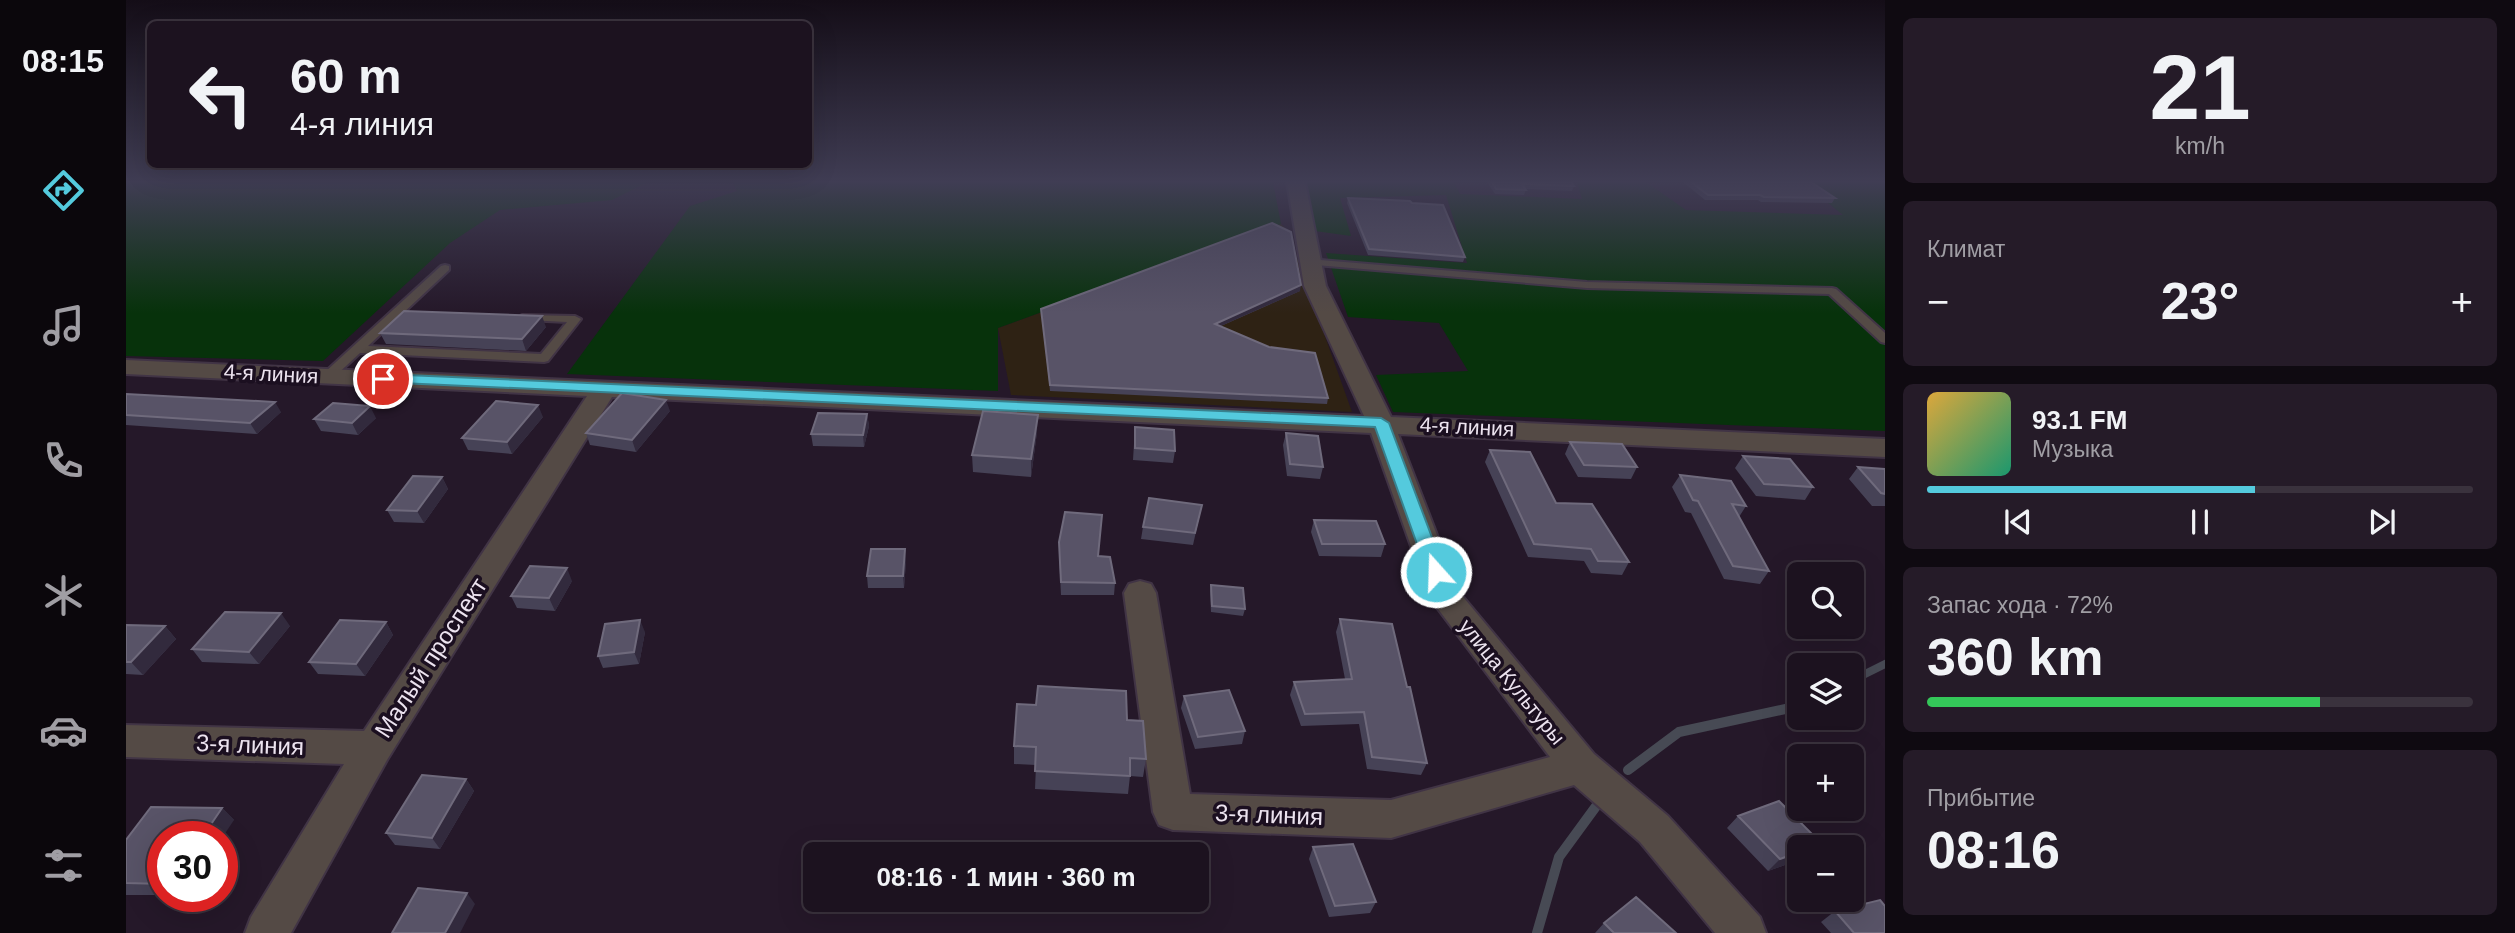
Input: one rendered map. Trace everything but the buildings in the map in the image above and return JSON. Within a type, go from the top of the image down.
[{"type":"street","name":"улица Культуры","points":[[1303,226],[1315,286],[1381,423],[1445,597],[1580,766],[1654,829],[1744,933]]},
{"type":"street","name":"4-я линия","points":[[126,367],[1885,448]]},
{"type":"street","name":"Малый проспект","points":[[267,933],[374,748],[604,389]]},
{"type":"street","name":"3-я линия","points":[[1140,593],[1173,812],[1391,819],[1580,766]]},
{"type":"street","name":"3-я линия","points":[[126,741],[374,748]]},
{"type":"lane","points":[[1308,262],[1587,285],[1832,291],[1885,340]]},
{"type":"lane","points":[[328,376],[446,268]]},
{"type":"lane","points":[[398,312],[412,312]]},
{"type":"lane","points":[[358,349],[544,358],[575,319],[507,316]]},
{"type":"shaded area","points":[[1283,226],[1287,230],[1352,412],[1011,395],[998,328]]},
{"type":"green space","points":[[126,226],[476,226],[450,243],[323,361],[126,356]]},
{"type":"green space","points":[[676,226],[1277,226],[998,328],[998,391],[567,374]]},
{"type":"green space","points":[[1314,226],[1348,226],[1351,236],[1315,231]]},
{"type":"green space","points":[[1455,226],[1885,226],[1885,431],[1393,412],[1376,375],[1468,371],[1439,323],[1348,317],[1326,253],[1467,263]]},
{"type":"waterway","points":[[1864,674],[1885,664]]},
{"type":"waterway","points":[[1628,770],[1679,732],[1787,709]]},
{"type":"waterway","points":[[1537,933],[1559,857],[1597,805]]},
{"type":"route","points":[[383,379],[1381,423],[1436,572]]}]
